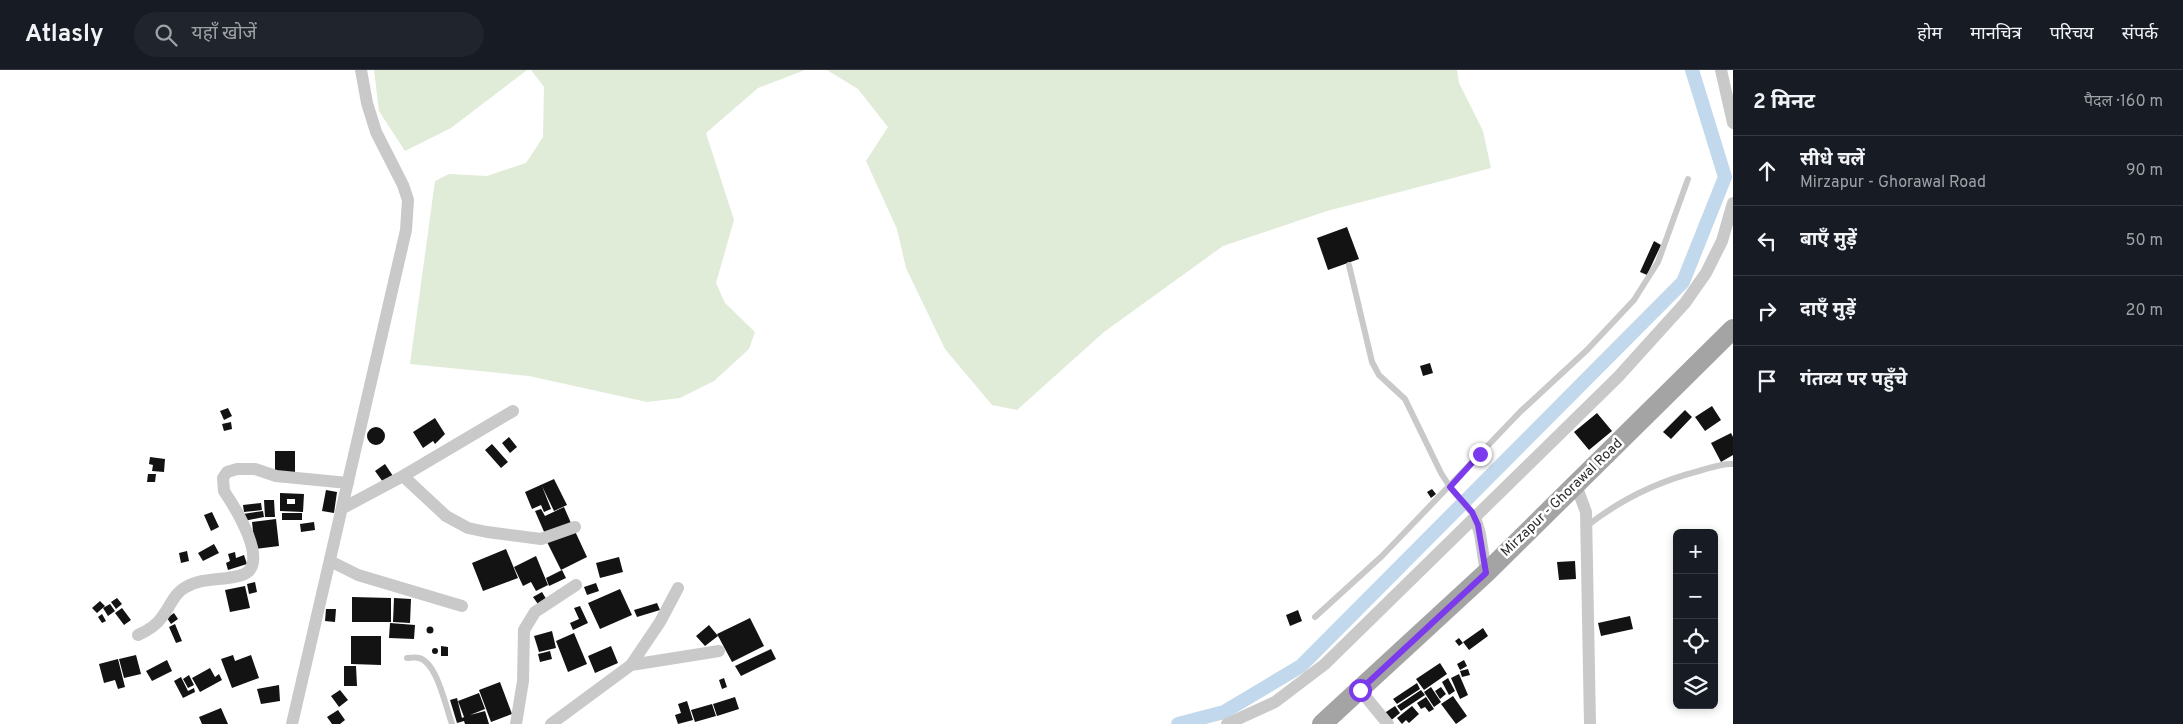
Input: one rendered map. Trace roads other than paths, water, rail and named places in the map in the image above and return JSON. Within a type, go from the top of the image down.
[{"type":"main road","name":"Mirzapur - Ghorawal Road","points":[[1322,724],[1486,573],[1733,329]]},
{"type":"street","points":[[292,724],[406,230],[408,200],[403,185],[376,132],[366,103],[361,70]]},
{"type":"street","points":[[1721,70],[1733,123]]},
{"type":"street","points":[[1227,724],[1275,702],[1314,673],[1473,514],[1618,378],[1685,303],[1706,273],[1722,241],[1733,203]]},
{"type":"street","points":[[342,508],[403,476],[513,411]]},
{"type":"street","points":[[138,635],[156,625],[178,592],[186,587],[209,580],[244,574],[252,568],[255,562],[246,528],[224,491],[222,484],[222,478],[227,472],[237,469],[255,469],[276,476],[348,483]]},
{"type":"street","points":[[403,476],[446,516],[468,528],[541,540],[575,527]]},
{"type":"street","points":[[1576,485],[1586,512],[1590,724]]},
{"type":"street","points":[[1473,514],[1478,525],[1486,573]]},
{"type":"street","points":[[330,561],[358,575],[462,606]]},
{"type":"street","points":[[516,724],[523,682],[524,630],[535,612],[576,585]]},
{"type":"street","points":[[551,724],[631,665],[660,622],[678,588]]},
{"type":"street","points":[[631,665],[719,651]]},
{"type":"street","points":[[1360,690],[1388,724]]},
{"type":"lane","points":[[1315,618],[1452,489],[1520,412],[1587,350],[1634,300],[1658,262],[1688,179]]},
{"type":"lane","points":[[1349,265],[1372,362],[1379,375],[1405,399],[1433,458],[1452,489],[1473,514]]},
{"type":"lane","points":[[1586,527],[1622,501],[1655,484],[1708,468],[1733,464]]},
{"type":"lane","points":[[407,658],[420,658],[435,673],[452,724]]},
{"type":"waterway","points":[[1178,724],[1224,712],[1301,666],[1683,282],[1725,177],[1692,70]]}]
